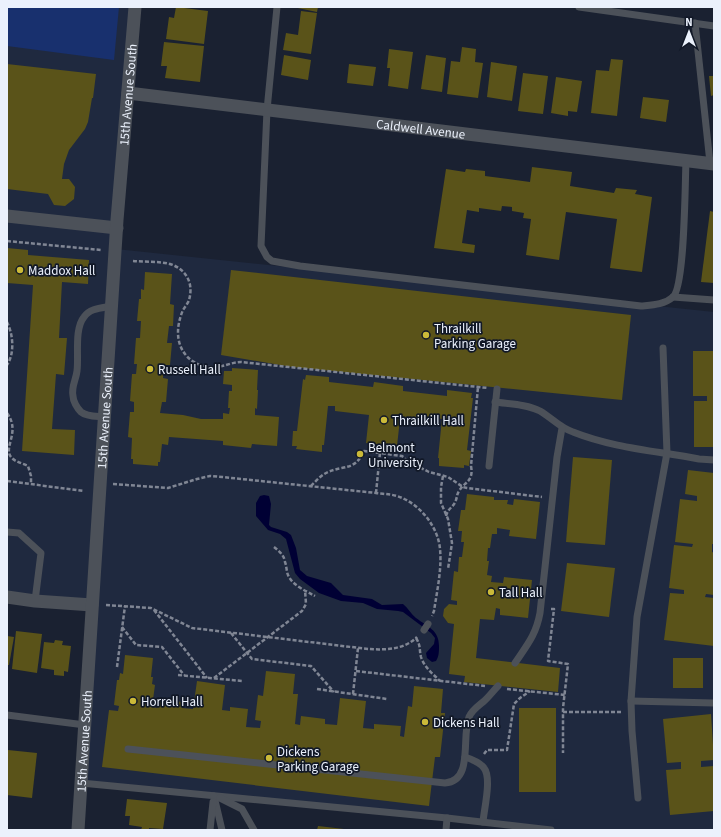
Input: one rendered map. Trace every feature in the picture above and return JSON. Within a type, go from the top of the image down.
[{"type":"street","name":"15th Avenue South","points":[[78,830],[117,228],[136,7]]},
{"type":"street","name":"Caldwell Avenue","points":[[128,93],[712,164]]},
{"type":"street","points":[[7,216],[117,228]]},
{"type":"street","points":[[7,597],[35,601],[92,605]]},
{"type":"lane","points":[[277,7],[267,110],[261,246],[267,257],[272,261],[300,266],[641,306],[658,305],[674,297],[714,300]]},
{"type":"lane","points":[[579,7],[714,26]]},
{"type":"lane","points":[[695,23],[712,164]]},
{"type":"lane","points":[[674,297],[679,286],[681,268],[686,160]]},
{"type":"lane","points":[[105,417],[81,413],[73,396],[72,388],[77,373],[79,332],[83,318],[92,310],[112,306]]},
{"type":"lane","points":[[638,798],[631,701],[637,617],[667,453],[662,348]]},
{"type":"lane","points":[[489,466],[496,388]]},
{"type":"lane","points":[[495,402],[516,404],[540,411],[562,428],[573,433],[604,442],[699,459],[714,460]]},
{"type":"lane","points":[[515,663],[534,636],[538,627],[557,457],[562,428]]},
{"type":"lane","points":[[7,532],[19,533],[41,553],[35,601]]},
{"type":"lane","points":[[128,749],[452,783],[458,778],[464,766],[465,737],[469,718],[474,709],[497,687]]},
{"type":"lane","points":[[631,701],[714,702]]},
{"type":"lane","points":[[7,716],[85,724]]},
{"type":"lane","points":[[465,756],[479,763],[484,768],[487,776],[482,822]]},
{"type":"lane","points":[[81,783],[447,818],[551,830]]},
{"type":"lane","points":[[210,830],[214,796]]},
{"type":"lane","points":[[214,796],[222,830]]},
{"type":"lane","points":[[214,796],[242,809],[254,830]]},
{"type":"lane","points":[[446,830],[447,818]]},
{"type":"path","points":[[7,241],[101,250]]},
{"type":"path","points":[[133,261],[167,264],[179,268],[187,276],[190,287],[189,300],[180,318],[178,340],[186,355],[199,364],[212,368],[241,362],[496,388]]},
{"type":"path","points":[[7,322],[10,329],[12,344],[10,359],[7,365]]},
{"type":"path","points":[[446,516],[448,510],[456,501],[459,490],[467,483],[471,473],[470,466],[478,386]]},
{"type":"path","points":[[7,413],[12,421],[13,430],[8,449],[9,455],[15,461],[28,466],[31,476],[31,484]]},
{"type":"path","points":[[311,486],[327,472],[354,464],[358,461],[364,451],[402,456],[409,462],[429,472],[452,478],[463,487],[553,498]]},
{"type":"path","points":[[376,493],[380,453]]},
{"type":"path","points":[[92,605],[124,606],[154,610],[192,628],[358,648],[391,649],[403,646],[416,638],[426,627],[434,611],[440,569],[440,548],[438,538],[429,520],[415,505],[397,496],[210,476],[168,488],[100,483]]},
{"type":"path","points":[[443,476],[440,495],[452,543],[448,569]]},
{"type":"path","points":[[7,481],[84,491]]},
{"type":"path","points":[[274,547],[283,556],[288,576],[315,596]]},
{"type":"path","points":[[214,678],[302,611],[306,604],[305,590]]},
{"type":"path","points":[[117,667],[124,606]]},
{"type":"path","points":[[541,608],[554,609],[548,662],[568,664],[563,712],[564,753]]},
{"type":"path","points":[[154,610],[206,678]]},
{"type":"path","points":[[122,627],[136,645],[162,648],[184,676]]},
{"type":"path","points":[[231,633],[252,659],[311,666],[334,692]]},
{"type":"path","points":[[416,638],[420,645],[421,656],[424,664],[440,681]]},
{"type":"path","points":[[353,694],[358,648]]},
{"type":"path","points":[[356,671],[564,695]]},
{"type":"path","points":[[178,675],[242,682]]},
{"type":"path","points":[[317,690],[387,699]]},
{"type":"path","points":[[479,763],[487,750],[508,750],[514,704],[530,691]]},
{"type":"path","points":[[563,712],[631,712]]},
{"type":"shaded area","name":"Belmont University","points":[[7,7],[135,7],[116,249],[714,312],[714,830],[544,830],[81,783],[92,606],[7,597]]},
{"type":"shaded area","points":[[7,7],[119,7],[114,60],[7,46]]},
{"type":"shaded area","points":[[260,496],[269,496],[271,504],[269,525],[291,535],[296,548],[300,570],[307,576],[331,583],[343,595],[372,599],[382,605],[403,604],[416,618],[435,632],[439,641],[439,650],[436,661],[432,662],[427,658],[426,653],[434,644],[435,638],[431,633],[403,612],[377,609],[363,603],[341,601],[319,593],[300,579],[295,573],[286,539],[280,534],[268,530],[256,516],[256,503]]},
{"type":"building","points":[[176,7],[208,11],[204,44],[166,39],[169,17],[174,18]]},
{"type":"building","points":[[293,7],[318,7],[317,12]]},
{"type":"building","points":[[301,11],[317,13],[311,54],[283,50],[286,33],[298,35]]},
{"type":"building","points":[[164,42],[204,46],[200,82],[165,78],[167,66],[161,66]]},
{"type":"building","points":[[462,47],[476,49],[475,62],[483,63],[478,98],[447,94],[451,61],[460,62]]},
{"type":"building","points":[[389,49],[413,52],[408,89],[388,86],[390,68],[387,68]]},
{"type":"building","points":[[284,55],[311,60],[308,80],[281,75]]},
{"type":"building","points":[[426,55],[446,58],[442,92],[421,89]]},
{"type":"building","points":[[611,59],[623,60],[617,116],[591,113],[596,70],[609,71]]},
{"type":"building","points":[[491,62],[517,66],[512,101],[487,97]]},
{"type":"building","points":[[7,64],[96,74],[88,122],[85,129],[69,150],[64,164],[62,179],[69,179],[75,187],[74,199],[65,206],[54,205],[48,194],[7,189]]},
{"type":"building","points":[[349,64],[376,67],[373,86],[347,83]]},
{"type":"building","points":[[523,73],[548,76],[543,114],[518,111]]},
{"type":"building","points":[[709,76],[714,76],[714,95],[711,96]]},
{"type":"building","points":[[556,77],[582,81],[577,112],[568,111],[568,116],[551,113]]},
{"type":"building","points":[[643,97],[669,100],[666,122],[640,118]]},
{"type":"building","points":[[532,167],[572,172],[570,186],[614,193],[616,188],[637,190],[635,194],[652,197],[642,272],[610,268],[617,219],[566,212],[559,260],[526,255],[531,219],[523,218],[524,213],[512,211],[512,207],[502,206],[501,211],[479,208],[479,212],[467,210],[462,243],[475,245],[474,253],[434,248],[446,169],[465,172],[466,169],[485,171],[485,176],[530,182]]},
{"type":"building","points":[[710,211],[714,212],[714,283],[701,282]]},
{"type":"building","points":[[7,248],[28,250],[28,255],[89,260],[88,284],[62,282],[59,338],[67,338],[64,375],[56,374],[52,429],[75,430],[74,455],[22,451],[33,285],[7,283]]},
{"type":"building","name":"Thrailkill Parking Garage","points":[[231,270],[631,315],[622,400],[292,367],[221,355]]},
{"type":"building","name":"Russell Hall","points":[[145,272],[172,274],[170,304],[174,305],[173,326],[169,326],[167,343],[172,343],[170,365],[164,365],[163,378],[168,379],[166,402],[162,402],[160,413],[183,415],[201,419],[223,419],[223,413],[229,414],[229,391],[232,391],[232,385],[223,384],[224,371],[232,371],[232,368],[258,370],[257,409],[255,408],[255,415],[279,417],[277,446],[252,444],[251,448],[223,445],[223,441],[169,437],[168,445],[162,444],[160,462],[158,462],[158,466],[133,464],[133,459],[131,459],[132,438],[128,437],[130,412],[134,412],[134,402],[130,401],[132,374],[136,374],[137,364],[134,364],[136,338],[140,338],[141,321],[137,321],[139,299],[141,299],[141,289],[144,290]]},
{"type":"building","points":[[693,351],[714,351],[714,447],[694,447],[694,401],[707,401],[707,396],[693,396]]},
{"type":"building","name":"Thrailkill Hall","points":[[306,375],[329,377],[329,382],[373,387],[374,382],[403,386],[403,391],[447,396],[447,390],[472,393],[471,398],[473,398],[467,450],[471,451],[469,466],[464,465],[464,468],[439,466],[438,458],[442,419],[435,418],[435,422],[400,419],[397,446],[366,443],[369,415],[335,411],[335,406],[328,406],[322,452],[296,449],[297,446],[292,446],[293,431],[297,431],[303,379],[305,380]]},
{"type":"building","points":[[573,457],[612,460],[605,545],[566,542]]},
{"type":"building","points":[[688,470],[714,473],[714,544],[712,544],[712,552],[714,553],[714,595],[706,594],[705,597],[714,598],[714,646],[664,640],[670,593],[684,594],[684,590],[669,588],[674,545],[692,547],[693,544],[675,542],[680,499],[697,501],[697,496],[685,494]]},
{"type":"building","name":"Tall Hall","points":[[467,494],[494,497],[494,500],[508,500],[507,504],[513,505],[514,499],[540,502],[536,539],[509,536],[510,530],[497,528],[497,534],[492,534],[490,548],[488,548],[487,561],[489,561],[487,575],[492,576],[491,582],[503,583],[504,577],[532,580],[528,618],[500,615],[500,609],[496,608],[494,620],[480,619],[476,658],[560,668],[558,692],[464,682],[465,676],[449,674],[454,624],[448,623],[443,616],[444,609],[449,604],[457,605],[457,601],[451,600],[454,571],[458,572],[459,557],[462,557],[464,542],[461,542],[462,531],[458,531],[461,510],[465,510]]},
{"type":"building","points":[[567,563],[615,568],[609,617],[561,611]]},
{"type":"building","points":[[16,631],[42,634],[37,673],[12,669]]},
{"type":"building","points":[[7,636],[14,637],[9,665],[7,665]]},
{"type":"building","points":[[55,640],[63,641],[62,645],[71,646],[68,672],[64,671],[64,676],[54,675],[54,670],[41,668],[44,642],[54,643]]},
{"type":"building","name":"Dickens Parking Garage","points":[[125,655],[153,658],[151,677],[153,677],[152,684],[155,685],[152,707],[157,708],[158,699],[183,702],[182,708],[193,709],[197,681],[225,685],[222,710],[230,711],[230,707],[248,709],[246,727],[260,728],[261,721],[255,720],[258,695],[263,696],[266,671],[295,674],[293,694],[298,694],[295,724],[300,725],[301,716],[325,719],[325,724],[337,725],[340,698],[366,701],[363,728],[374,729],[374,724],[401,726],[400,736],[404,737],[408,706],[412,707],[414,686],[443,689],[441,713],[445,713],[440,757],[435,757],[429,806],[102,767],[109,710],[118,711],[119,706],[114,705],[117,680],[119,680],[120,673],[123,674]]},
{"type":"building","points":[[673,658],[703,658],[703,688],[673,688]]},
{"type":"building","points":[[519,708],[556,708],[556,792],[519,792]]},
{"type":"building","points":[[711,714],[714,760],[701,761],[701,767],[714,766],[714,811],[670,815],[666,770],[681,769],[681,762],[667,763],[663,719]]},
{"type":"building","points":[[8,750],[37,753],[32,798],[7,795]]},
{"type":"building","points":[[127,799],[167,803],[163,829],[149,828],[149,830],[141,830],[142,827],[129,825],[130,816],[125,816]]},
{"type":"building","points":[[318,826],[344,829],[344,830],[317,830]]},
{"type":"place","name":"Maddox Hall","points":[[20,270]]},
{"type":"place","name":"Thrailkill Parking Garage","points":[[426,335]]},
{"type":"place","name":"Russell Hall","points":[[150,369]]},
{"type":"place","name":"Thrailkill Hall","points":[[384,420]]},
{"type":"place","name":"Belmont University","points":[[360,454]]},
{"type":"place","name":"Tall Hall","points":[[491,592]]},
{"type":"place","name":"Horrell Hall","points":[[133,701]]},
{"type":"place","name":"Dickens Hall","points":[[425,722]]},
{"type":"place","name":"Dickens Parking Garage","points":[[269,758]]}]
